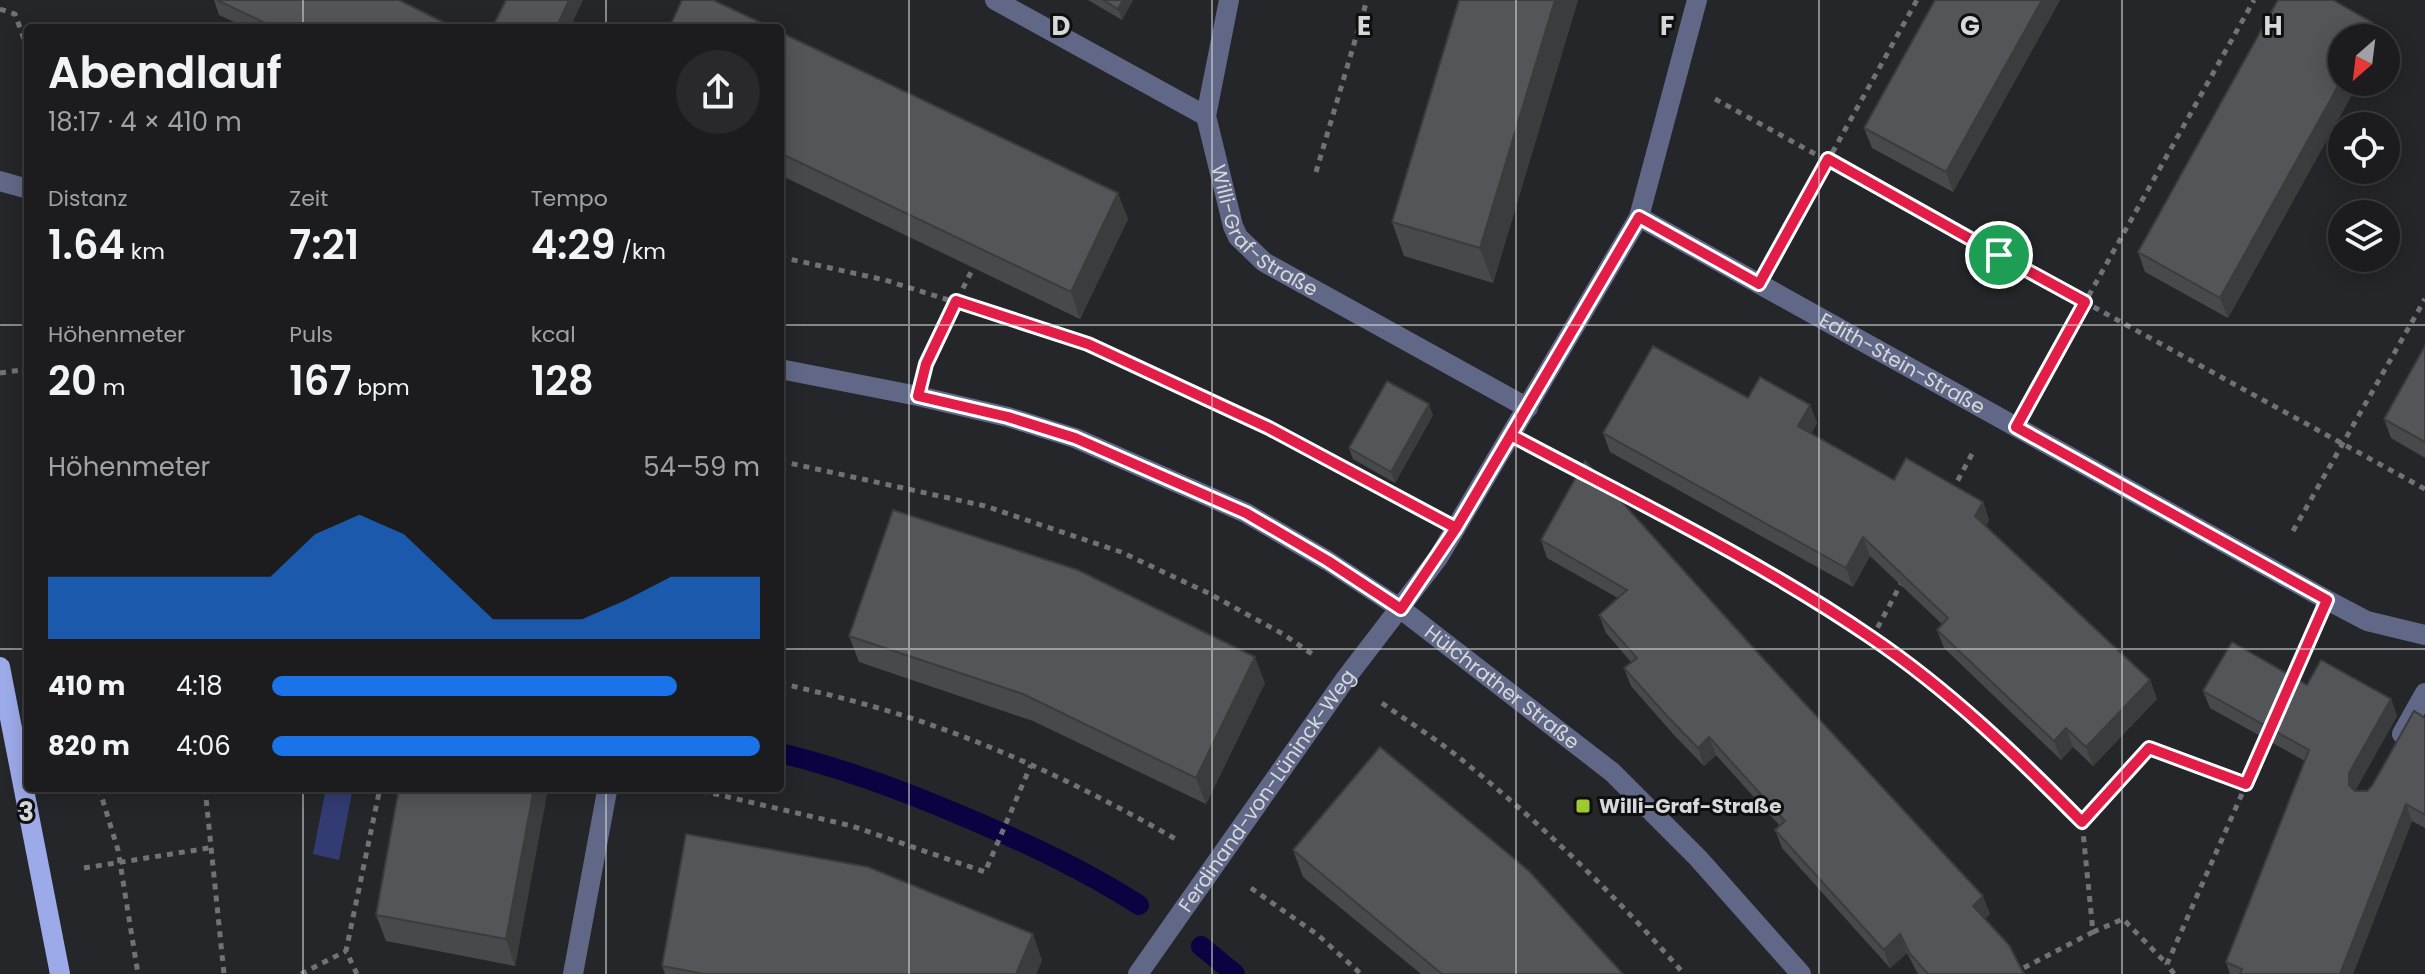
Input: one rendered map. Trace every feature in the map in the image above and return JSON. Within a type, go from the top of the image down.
[{"type":"main road","points":[[0,667],[24,791]]},
{"type":"main road","points":[[24,792],[60,974]]},
{"type":"street","points":[[995,0],[1206,116]]},
{"type":"street","name":"Willi-Graf-Straße","points":[[1229,0],[1206,116],[1228,213],[1238,237],[1264,262],[1528,408]]},
{"type":"street","points":[[1401,609],[1456,528],[1639,217],[1697,0]]},
{"type":"street","points":[[0,181],[24,188]]},
{"type":"street","name":"Edith-Stein-Straße","points":[[1639,217],[2327,600],[2367,621],[2425,635]]},
{"type":"street","name":"Hülchrather Straße","points":[[784,370],[1008,417],[1075,438],[1246,513],[1328,561],[1401,609],[1612,772],[1698,858],[1801,974]]},
{"type":"street","name":"Ferdinand-von-Lüninck-Weg","points":[[1138,974],[1346,678],[1401,609]]},
{"type":"street","points":[[2388,758],[2425,693]]},
{"type":"street","points":[[573,974],[607,792]]},
{"type":"path","points":[[1316,172],[1367,0]]},
{"type":"path","points":[[1759,284],[1917,0]]},
{"type":"path","points":[[2016,427],[2254,0]]},
{"type":"path","points":[[0,9],[15,14],[24,39]]},
{"type":"path","points":[[1675,78],[1828,159],[2425,489]]},
{"type":"path","points":[[784,258],[885,280],[1088,344],[1269,428],[1456,528]]},
{"type":"path","points":[[918,396],[926,364],[973,268]]},
{"type":"path","points":[[2272,568],[2425,299]]},
{"type":"path","points":[[0,373],[24,370]]},
{"type":"path","points":[[1948,498],[1993,414]]},
{"type":"path","points":[[1511,435],[1590,477]]},
{"type":"path","points":[[784,462],[985,506],[1121,552],[1208,593],[1283,634],[1465,762],[1565,848],[1647,931],[1684,974]]},
{"type":"path","points":[[1603,484],[1778,580],[1872,638],[1941,689],[1998,737],[2082,822],[2093,932]]},
{"type":"path","points":[[1872,638],[1910,568]]},
{"type":"path","points":[[2290,685],[2327,600]]},
{"type":"path","points":[[784,684],[866,704],[1031,765],[1115,804],[1215,863],[1318,935],[1361,974]]},
{"type":"path","points":[[2167,964],[2271,727]]},
{"type":"path","points":[[2082,822],[2149,748],[2246,784]]},
{"type":"path","points":[[707,792],[852,826],[985,872],[1031,765]]},
{"type":"path","points":[[100,792],[120,862],[138,974]]},
{"type":"path","points":[[205,792],[224,974]]},
{"type":"path","points":[[357,974],[346,951],[379,792]]},
{"type":"path","points":[[40,874],[209,848]]},
{"type":"path","points":[[2012,974],[2123,919],[2174,974]]},
{"type":"path","points":[[301,974],[346,951]]},
{"type":"shaded area","points":[[325,792],[352,792],[339,860],[313,854]]},
{"type":"building","points":[[217,0],[399,0],[447,24],[268,24]]},
{"type":"building","points":[[506,0],[569,0],[558,24],[494,24]]},
{"type":"building","points":[[682,0],[713,0],[764,24],[671,24]]},
{"type":"building","points":[[1103,0],[1123,0],[1118,9]]},
{"type":"building","points":[[1459,0],[1555,0],[1480,248],[1392,222]]},
{"type":"building","points":[[1935,0],[2042,0],[1946,172],[1864,128]]},
{"type":"building","points":[[2278,0],[2333,0],[2373,23],[2328,24],[2328,96],[2333,96],[2220,298],[2138,252]]},
{"type":"building","points":[[784,34],[1118,193],[1071,292],[784,155]]},
{"type":"building","points":[[1653,346],[1748,398],[1760,377],[1810,405],[1798,426],[1894,480],[1906,458],[1983,502],[1975,516],[2150,680],[2086,747],[2066,728],[2054,741],[1937,630],[1948,618],[1863,537],[1846,568],[1603,433]]},
{"type":"building","points":[[2425,346],[2425,442],[2384,419]]},
{"type":"building","points":[[1387,381],[1429,404],[1391,472],[1349,448]]},
{"type":"building","points":[[1585,461],[1983,896],[1973,906],[2009,945],[2024,974],[1928,974],[1910,954],[1900,934],[1884,950],[1775,830],[1785,821],[1709,737],[1698,748],[1624,668],[1637,658],[1599,615],[1627,590],[1541,540]]},
{"type":"building","points":[[893,510],[1078,570],[1255,657],[1196,778],[1023,694],[849,636]]},
{"type":"building","points":[[2232,642],[2307,685],[2321,660],[2391,699],[2349,773],[2349,785],[2355,791],[2367,791],[2372,786],[2414,711],[2425,718],[2425,815],[2406,804],[2340,974],[2240,974],[2242,969],[2226,962],[2309,750],[2203,691]]},
{"type":"building","points":[[1380,747],[1529,871],[1623,974],[1442,974],[1293,850]]},
{"type":"building","points":[[398,792],[533,792],[506,939],[376,915]]},
{"type":"building","points":[[686,834],[868,867],[1033,934],[1016,974],[704,974],[662,966]]},
{"type":"waterway","points":[[784,754],[874,781],[965,817],[1054,857],[1139,905]]},
{"type":"waterway","points":[[1201,946],[1235,974]]},
{"type":"place","name":"Willi-Graf-Straße","points":[[1583,806]]},
{"type":"route","points":[[1999,255],[1828,159],[1759,284],[1639,217],[1528,408],[1511,435],[1456,528],[1438,558],[1401,609],[1246,513],[1192,489],[1075,438],[1008,417],[918,396],[926,364],[956,301],[1088,344],[1269,428],[1456,528],[1511,435],[1778,580],[1872,638],[1941,689],[1998,737],[2082,822],[2149,748],[2246,784],[2327,600],[2016,427],[2085,302],[1999,255]]}]
